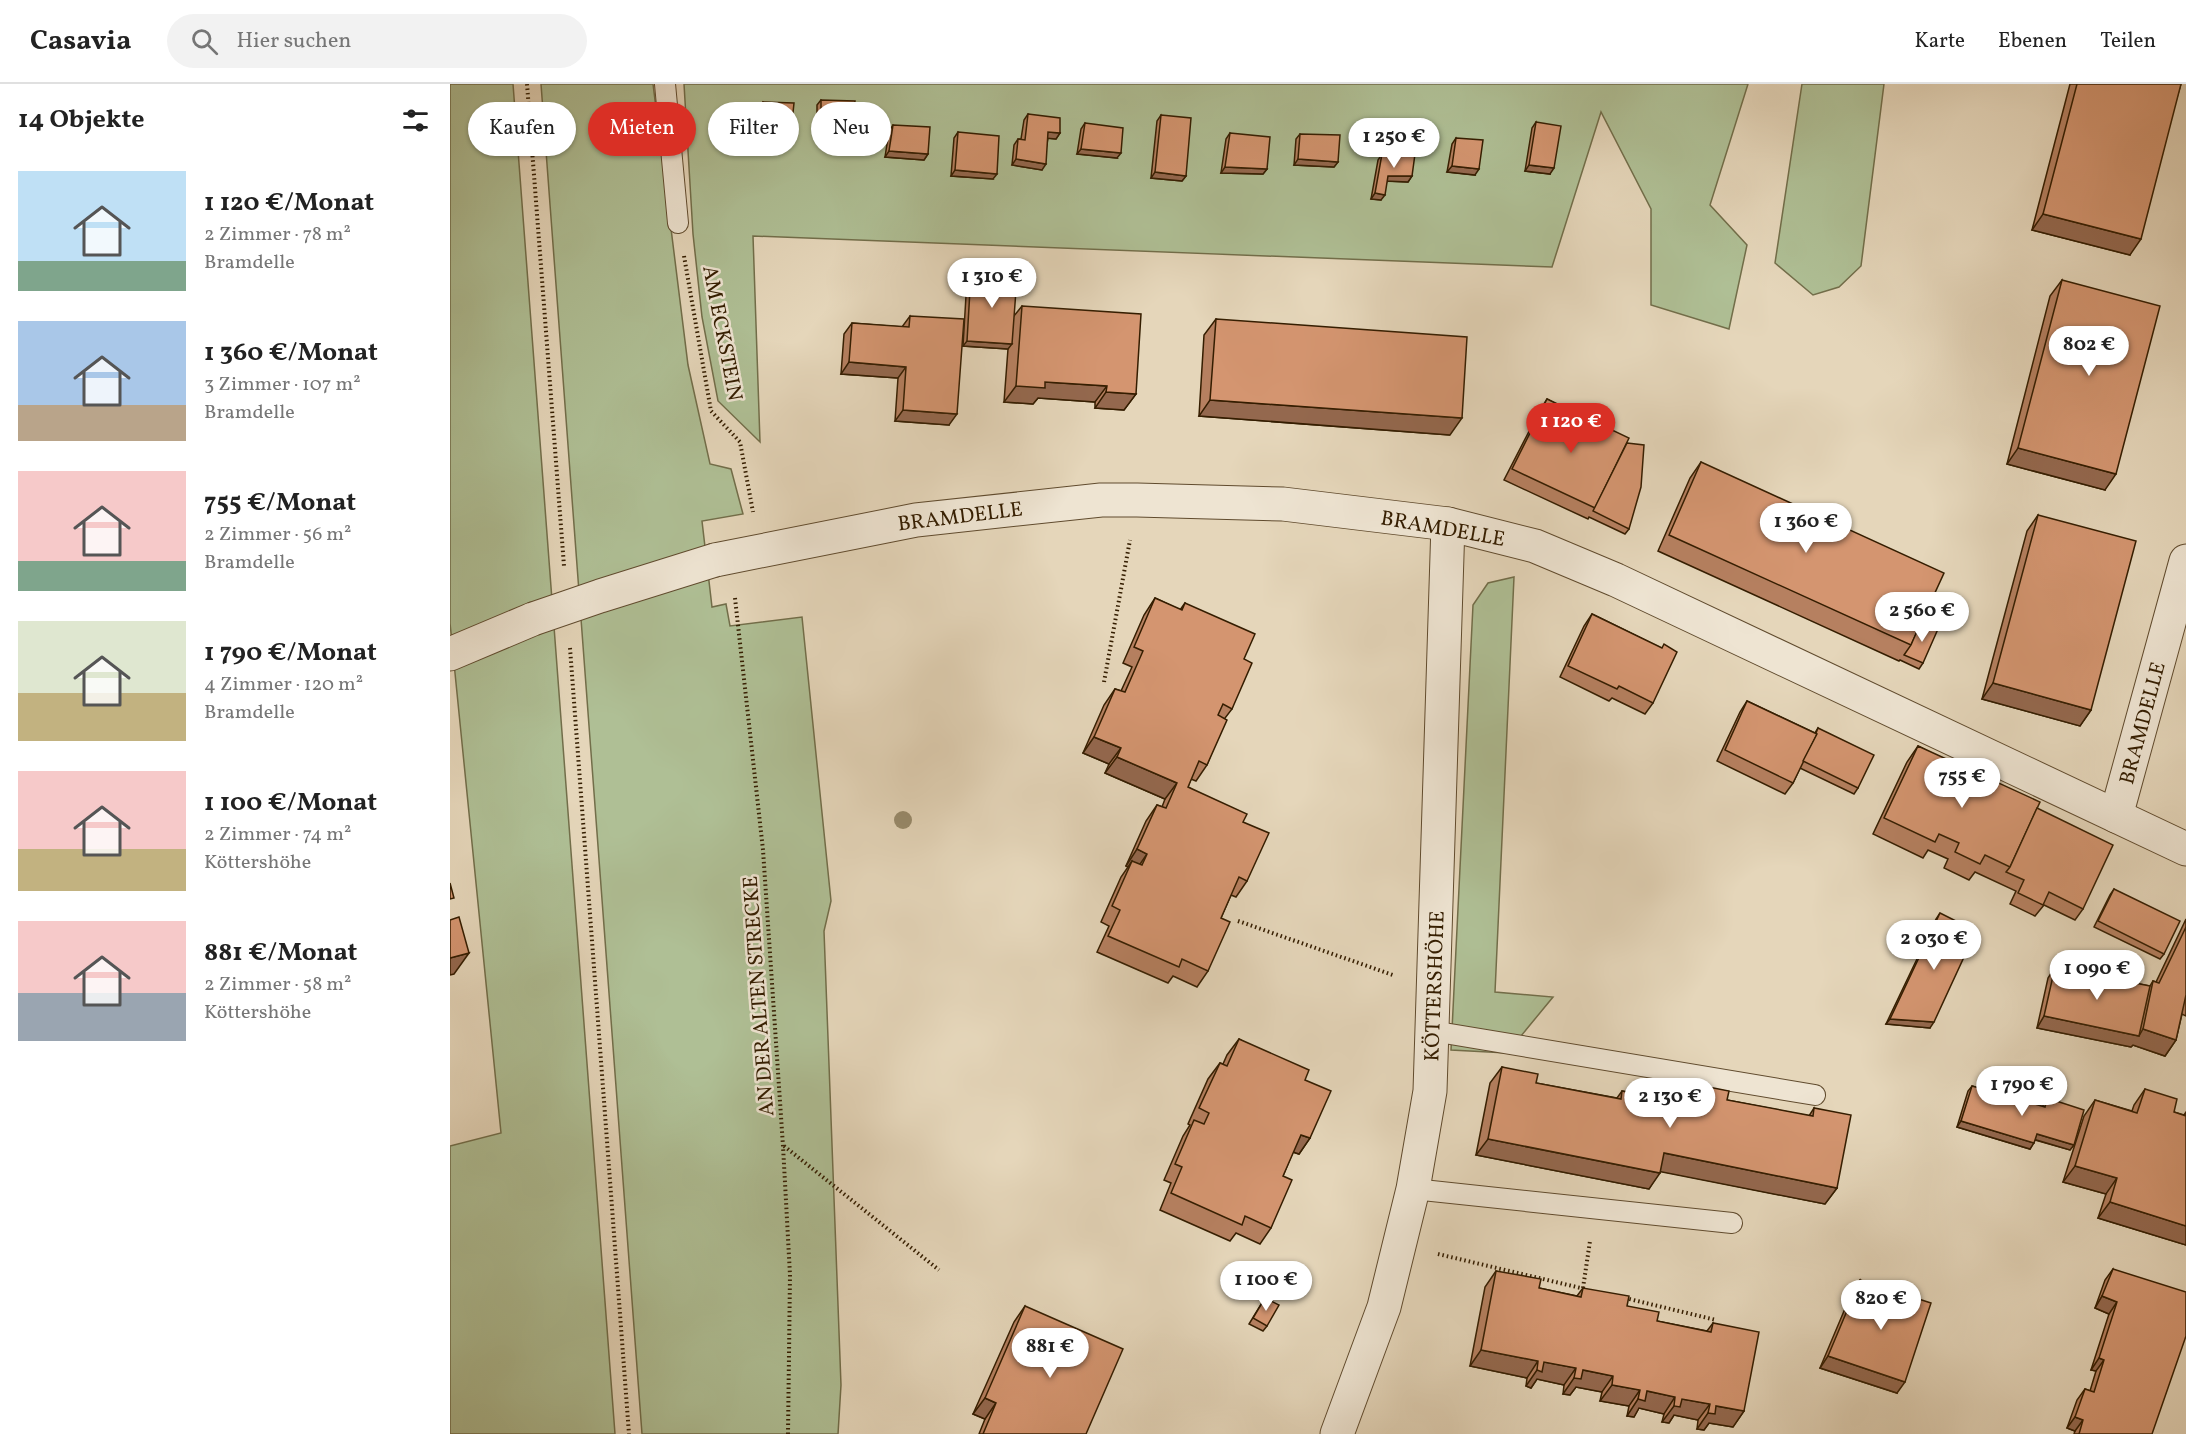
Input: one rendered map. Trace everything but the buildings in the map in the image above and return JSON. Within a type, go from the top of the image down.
[{"type":"street","name":"BRAMDELLE","points":[[451,653],[533,619],[722,559],[916,519],[1101,500],[1283,504],[1448,525],[1535,546],[1616,580],[2186,849]]},
{"type":"street","name":"KÖTTERSHÖHE","points":[[1337,1434],[1384,1307],[1413,1188],[1430,1091],[1448,525]]},
{"type":"street","name":"BRAMDELLE","points":[[2116,816],[2186,561]]},
{"type":"lane","points":[[665,84],[678,223]]},
{"type":"lane","points":[[1432,1031],[1815,1095]]},
{"type":"lane","points":[[1413,1188],[1732,1223]]},
{"type":"path","points":[[527,84],[564,568]]},
{"type":"path","name":"AM ECKSTEIN","points":[[678,223],[711,411],[740,442],[755,520]]},
{"type":"path","points":[[1104,682],[1137,500]]},
{"type":"path","name":"AN DER ALTEN STRECKE","points":[[722,559],[764,850],[790,1275],[788,1434]]},
{"type":"path","points":[[569,639],[629,1434]]},
{"type":"path","points":[[1238,921],[1434,989]]},
{"type":"path","points":[[783,1146],[939,1270]]},
{"type":"path","points":[[1583,1288],[1595,1208]]},
{"type":"path","points":[[1399,1244],[1594,1291]]},
{"type":"path","points":[[1616,1296],[1716,1320]]},
{"type":"green space","points":[[450,84],[513,84],[514,102],[468,102],[468,156],[518,156],[615,1434],[450,1434],[450,1146],[501,1133],[450,623]]},
{"type":"green space","points":[[541,84],[653,84],[655,102],[588,102],[588,156],[662,156],[688,365],[710,464],[731,469],[743,514],[702,521],[712,607],[726,604],[730,626],[802,617],[831,901],[824,931],[841,1385],[838,1434],[642,1434],[546,156],[576,156],[576,102],[542,102]]},
{"type":"green space","points":[[684,84],[1748,84],[1710,205],[1747,245],[1729,329],[1651,305],[1651,209],[1601,112],[1552,267],[753,236],[760,442],[718,401],[702,317],[693,234],[688,156],[696,156],[696,102],[685,102]]},
{"type":"green space","points":[[1802,84],[1884,84],[1861,266],[1839,287],[1813,295],[1775,263]]},
{"type":"green space","points":[[1514,577],[1495,992],[1553,997],[1507,1053],[1451,1050],[1473,605],[1488,583]]}]
